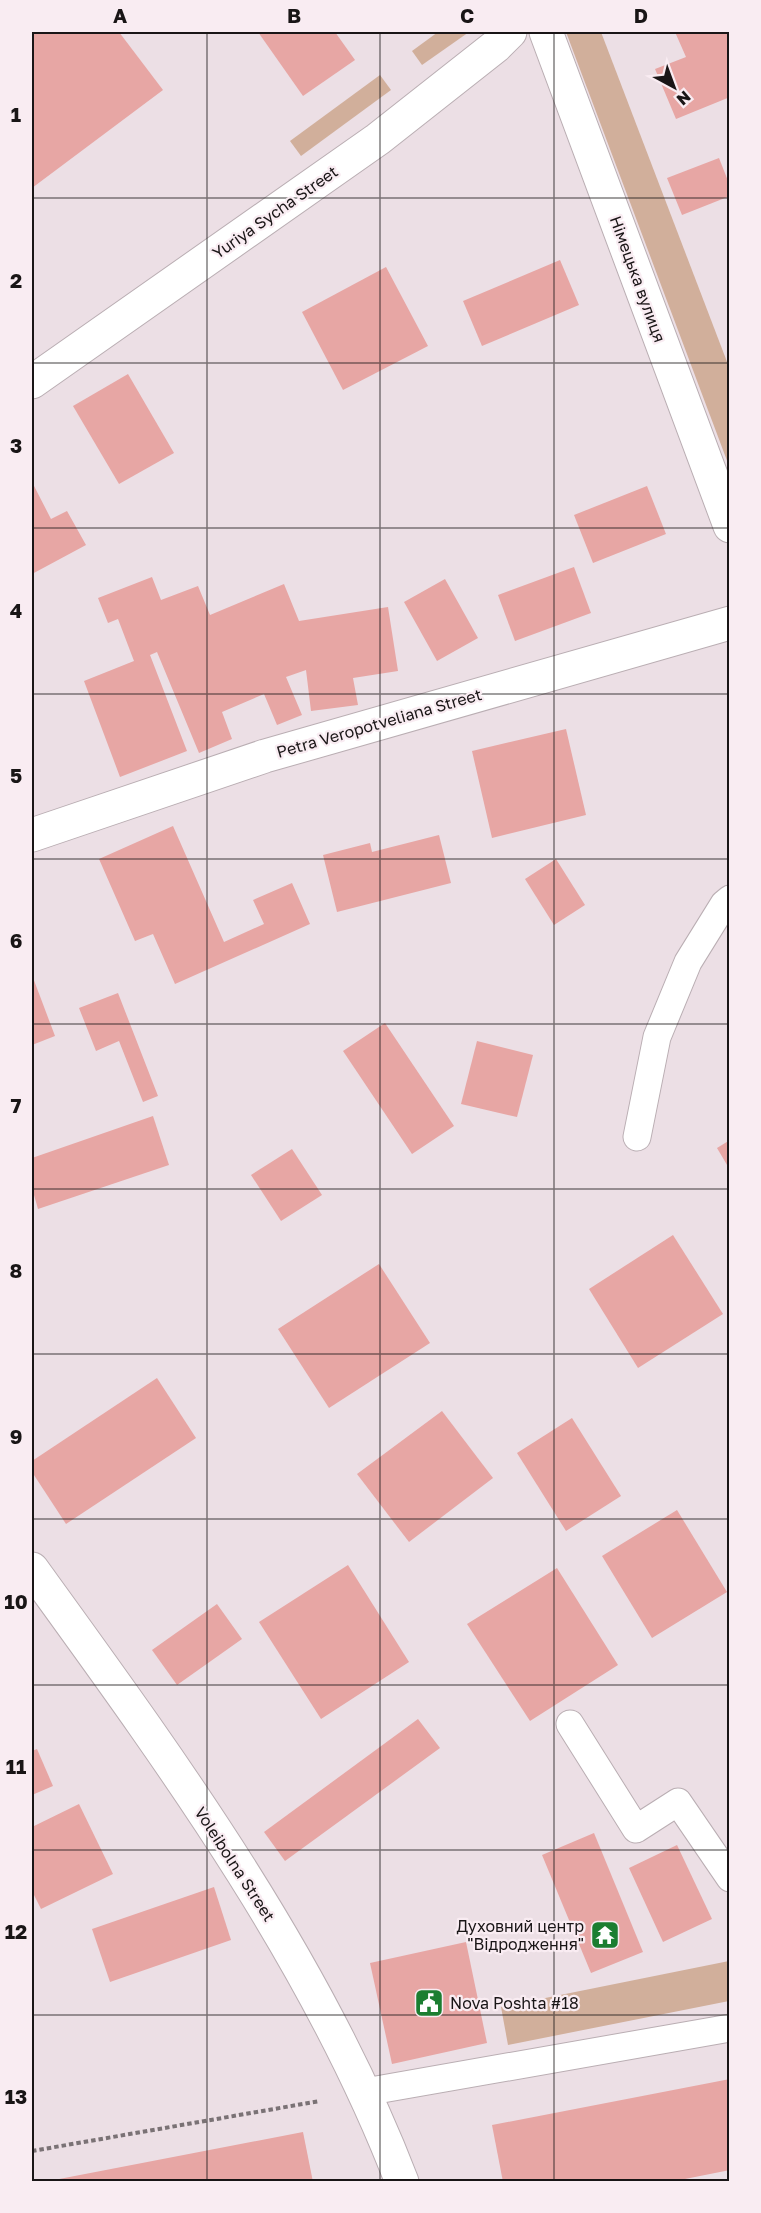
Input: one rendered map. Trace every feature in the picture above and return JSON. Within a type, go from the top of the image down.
[{"type":"street","name":"Yuriya Sycha Street","points":[[32,382],[378,139],[496,46],[510,32]]},
{"type":"street","name":"Німецька вулиця","points":[[546,32],[729,526]]},
{"type":"street","name":"Petra Veropotveliana Street","points":[[32,835],[265,756],[729,623]]},
{"type":"street","name":"Voleibolna Street","points":[[32,1569],[115,1683],[243,1873],[307,1980],[365,2092],[402,2181]]},
{"type":"lane","points":[[637,1137],[657,1037],[688,962],[729,899]]},
{"type":"lane","points":[[570,1725],[636,1829],[678,1802],[729,1878]]},
{"type":"lane","points":[[365,2092],[729,2028]]},
{"type":"path","points":[[32,2151],[365,2092]]},
{"type":"shaded area","points":[[438,32],[469,32],[422,65],[412,51]]},
{"type":"shaded area","points":[[566,32],[601,32],[729,367],[729,466]]},
{"type":"shaded area","points":[[380,75],[391,90],[301,156],[290,141]]},
{"type":"shaded area","points":[[729,1961],[729,2001],[508,2045],[501,2007]]},
{"type":"building","points":[[32,32],[119,32],[163,90],[32,188]]},
{"type":"building","points":[[258,32],[335,32],[355,60],[303,96]]},
{"type":"building","points":[[675,32],[730,32],[730,97],[676,119],[655,69],[686,57]]},
{"type":"building","points":[[719,158],[730,186],[730,196],[682,215],[667,178]]},
{"type":"building","points":[[560,260],[579,305],[482,346],[463,301]]},
{"type":"building","points":[[386,267],[428,346],[343,390],[302,312]]},
{"type":"building","points":[[128,374],[174,453],[119,484],[73,406]]},
{"type":"building","points":[[32,482],[51,519],[67,511],[86,545],[32,574]]},
{"type":"building","points":[[647,486],[666,534],[593,563],[574,515]]},
{"type":"building","points":[[574,567],[591,613],[515,641],[498,595]]},
{"type":"building","points":[[152,577],[161,600],[198,586],[210,615],[284,584],[299,621],[388,607],[398,671],[353,678],[358,705],[311,711],[306,670],[286,677],[302,715],[277,725],[264,694],[222,712],[232,739],[199,753],[157,652],[150,655],[187,751],[120,777],[84,681],[134,661],[118,619],[108,623],[98,598]]},
{"type":"building","points":[[445,579],[478,638],[437,661],[404,602]]},
{"type":"building","points":[[566,729],[586,815],[492,838],[472,751]]},
{"type":"building","points":[[173,826],[224,942],[264,924],[253,900],[292,883],[310,924],[175,984],[153,934],[135,941],[99,859]]},
{"type":"building","points":[[439,835],[451,883],[337,912],[323,855],[370,843],[372,852]]},
{"type":"building","points":[[556,859],[585,905],[554,925],[525,879]]},
{"type":"building","points":[[32,975],[55,1036],[32,1045]]},
{"type":"building","points":[[118,993],[158,1096],[143,1102],[119,1041],[96,1051],[79,1008]]},
{"type":"building","points":[[385,1023],[454,1126],[412,1154],[343,1051]]},
{"type":"building","points":[[477,1041],[533,1055],[517,1117],[461,1104]]},
{"type":"building","points":[[153,1116],[169,1165],[38,1209],[32,1188],[32,1158]]},
{"type":"building","points":[[730,1140],[730,1170],[717,1148]]},
{"type":"building","points":[[292,1149],[322,1195],[281,1221],[251,1175]]},
{"type":"building","points":[[673,1235],[723,1314],[638,1368],[589,1289]]},
{"type":"building","points":[[379,1264],[430,1343],[329,1408],[278,1329]]},
{"type":"building","points":[[157,1378],[196,1438],[66,1524],[32,1472],[32,1461]]},
{"type":"building","points":[[442,1411],[493,1478],[409,1542],[357,1474]]},
{"type":"building","points":[[572,1418],[621,1496],[566,1531],[517,1453]]},
{"type":"building","points":[[677,1510],[727,1592],[652,1638],[602,1556]]},
{"type":"building","points":[[348,1565],[409,1662],[321,1719],[259,1622]]},
{"type":"building","points":[[557,1568],[618,1665],[530,1721],[467,1624]]},
{"type":"building","points":[[217,1604],[242,1639],[177,1685],[152,1650]]},
{"type":"building","points":[[418,1719],[440,1748],[285,1861],[264,1832]]},
{"type":"building","points":[[37,1749],[53,1786],[32,1795],[32,1751]]},
{"type":"building","points":[[79,1804],[113,1874],[41,1909],[32,1891],[32,1827]]},
{"type":"building","points":[[594,1833],[643,1952],[591,1973],[542,1855]]},
{"type":"building","points":[[677,1845],[712,1919],[663,1942],[629,1868]]},
{"type":"building","points":[[214,1887],[231,1940],[110,1982],[92,1929]]},
{"type":"building","name":"Nova Poshta #18","points":[[466,1942],[487,2043],[392,2064],[370,1963]]},
{"type":"building","points":[[730,2079],[730,2170],[670,2182],[503,2182],[492,2125]]},
{"type":"building","points":[[303,2132],[313,2182],[54,2182],[54,2180]]},
{"type":"place","name":"Духовний центр \"Відродження\"","points":[[605,1935]]},
{"type":"place","name":"Nova Poshta #18","points":[[429,2003]]}]
